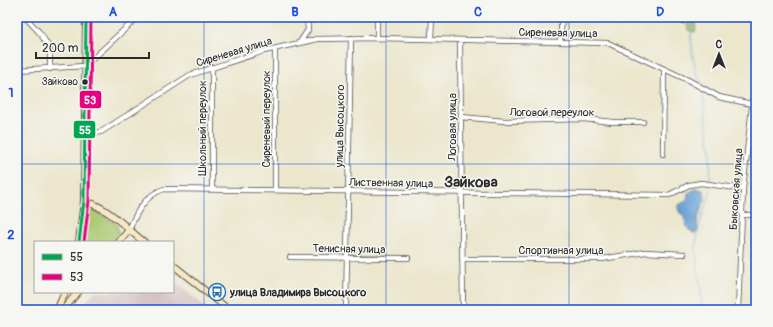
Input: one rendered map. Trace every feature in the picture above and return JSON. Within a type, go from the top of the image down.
[{"type":"main road","points":[[79,241],[84,201],[86,17]]},
{"type":"main road","points":[[84,201],[93,203],[121,222],[143,241]]},
{"type":"main road","points":[[120,241],[129,230]]},
{"type":"main road","points":[[174,266],[229,310]]},
{"type":"main road","points":[[57,310],[65,293]]},
{"type":"main road","points":[[63,310],[77,293]]},
{"type":"street","points":[[25,17],[40,33],[50,49],[50,69]]},
{"type":"street","points":[[17,70],[85,66],[138,17]]},
{"type":"street","points":[[300,42],[308,30],[307,17]]},
{"type":"street","points":[[377,17],[377,38]]},
{"type":"street","points":[[431,39],[432,17]]},
{"type":"street","points":[[560,42],[562,17]]},
{"type":"street","points":[[674,17],[683,19]]},
{"type":"street","name":"улица Высоцкого","points":[[346,310],[351,38]]},
{"type":"street","name":"Сиреневая улица","points":[[85,134],[101,132],[190,75],[212,67],[275,49],[317,39],[377,38],[608,43],[719,97],[752,104]]},
{"type":"street","name":"Логовая улица","points":[[460,40],[462,310]]},
{"type":"street","name":"Сиреневый переулок","points":[[275,49],[275,190]]},
{"type":"street","name":"Школьный переулок","points":[[212,67],[212,189]]},
{"type":"street","points":[[663,154],[664,69]]},
{"type":"street","name":"Быковская улица","points":[[738,310],[743,189],[756,70]]},
{"type":"street","name":"Логовой переулок","points":[[461,117],[504,121],[584,119],[613,122],[642,122]]},
{"type":"street","points":[[749,134],[756,134]]},
{"type":"street","name":"Лиственная улица","points":[[129,230],[138,212],[153,192],[164,189],[669,195],[689,185],[701,183],[743,189]]},
{"type":"street","points":[[742,215],[756,215]]},
{"type":"street","name":"Спортивная улица","points":[[462,259],[602,259],[645,252],[684,254]]},
{"type":"street","name":"Тенисная улица","points":[[290,257],[408,258]]},
{"type":"shaded area","points":[[174,281],[209,310],[79,310],[93,293],[174,293]]},
{"type":"green space","points":[[685,17],[697,17],[695,32],[688,30]]},
{"type":"green space","points":[[96,211],[117,225],[119,234],[115,241],[85,241],[89,213]]},
{"type":"water","points":[[697,188],[704,191],[705,199],[697,222],[698,230],[695,234],[688,229],[683,215],[678,209],[679,205],[687,200],[688,193]]},
{"type":"waterway","points":[[693,17],[691,37],[694,62],[697,75],[704,86]]},
{"type":"waterway","points":[[703,95],[711,154],[710,180]]},
{"type":"waterway","points":[[702,310],[696,246],[700,222],[711,190]]},
{"type":"transit line","name":"55","points":[[79,241],[84,201],[86,17]]},
{"type":"transit line","name":"53","points":[[84,241],[89,201],[91,17]]},
{"type":"place","name":"Зайково","points":[[85,82]]},
{"type":"place","name":"улица Владимира Высоцкого","points":[[217,292]]},
{"type":"district","name":"Зайкова","points":[[471,182]]}]
